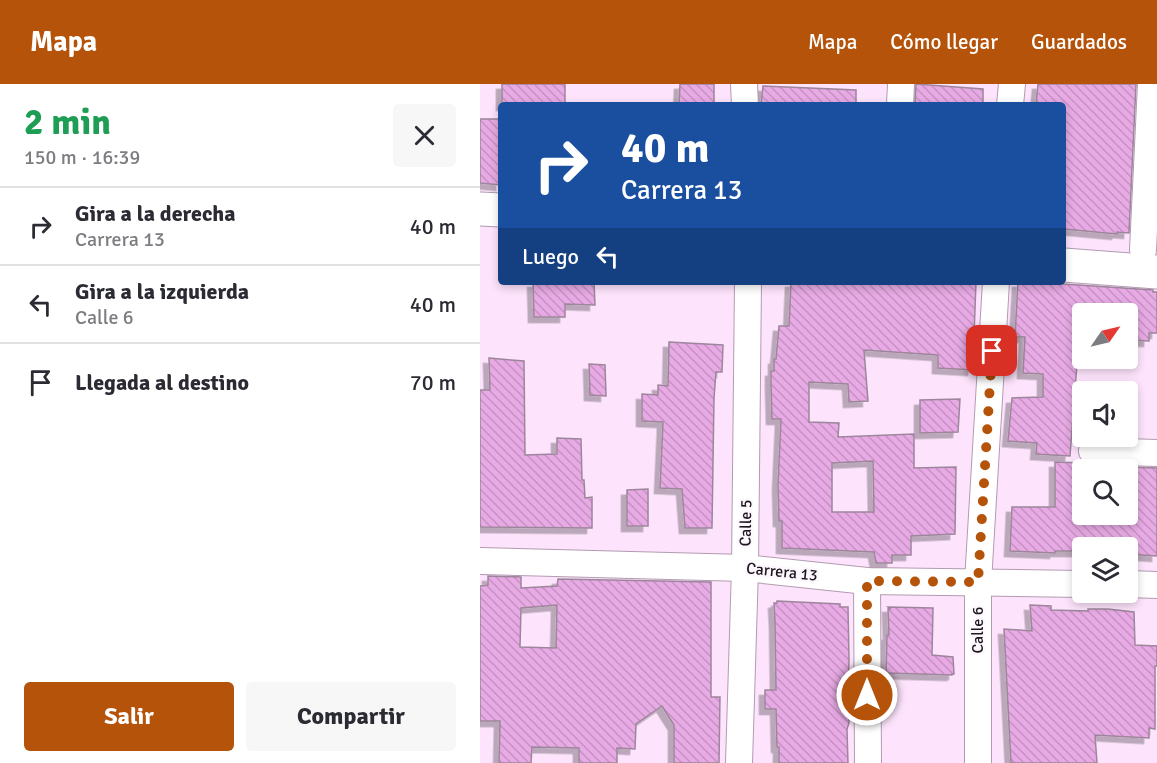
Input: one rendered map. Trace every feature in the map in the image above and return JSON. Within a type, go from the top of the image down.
[{"type":"street","points":[[744,84],[745,102]]},
{"type":"street","points":[[900,102],[901,84]]},
{"type":"street","points":[[1010,102],[1012,84]]},
{"type":"street","points":[[1151,84],[1152,258]]},
{"type":"street","points":[[480,209],[498,210]]},
{"type":"street","points":[[480,228],[498,230]]},
{"type":"street","points":[[1066,244],[1152,258]]},
{"type":"street","points":[[1066,265],[1152,258]]},
{"type":"street","name":"Calle 5","points":[[739,763],[745,568],[748,285]]},
{"type":"street","name":"Calle 6","points":[[978,763],[978,582],[996,285]]},
{"type":"street","points":[[1092,451],[1157,453]]},
{"type":"street","name":"Carrera 13","points":[[480,561],[745,568],[867,581],[1072,584]]},
{"type":"street","points":[[867,581],[868,763]]},
{"type":"street","points":[[1138,584],[1157,585]]},
{"type":"building","points":[[502,84],[565,84],[565,102],[502,102]]},
{"type":"building","points":[[680,84],[714,84],[714,102],[679,102]]},
{"type":"building","points":[[916,84],[983,89],[983,102],[915,102]]},
{"type":"building","points":[[1038,84],[1136,84],[1129,233],[1066,229],[1066,102],[1036,102]]},
{"type":"building","points":[[763,86],[856,90],[856,102],[761,102]]},
{"type":"building","points":[[480,119],[498,119],[498,185],[480,183]]},
{"type":"building","points":[[1066,284],[1157,292],[1157,333],[1149,333],[1149,341],[1138,340],[1138,303],[1072,303],[1072,369],[1077,369],[1076,381],[1072,381],[1070,456],[1036,454],[1037,443],[1008,441],[1012,398],[1043,397],[1043,374],[1023,373],[1025,337],[1015,337],[1018,285]]},
{"type":"building","points":[[533,285],[594,285],[595,305],[565,304],[565,317],[534,317]]},
{"type":"building","points":[[791,285],[976,285],[974,336],[976,337],[973,370],[938,368],[938,355],[864,350],[868,401],[849,402],[848,384],[809,382],[809,422],[839,423],[838,437],[914,434],[914,468],[956,467],[955,534],[911,536],[911,555],[892,555],[892,563],[876,563],[874,552],[782,548],[778,485],[781,419],[772,419],[771,371],[774,371],[779,326],[789,326]],"holes":[[[873,461],[874,512],[832,512],[832,463]]]},
{"type":"building","points":[[669,342],[723,345],[722,372],[716,372],[714,398],[712,528],[685,528],[682,489],[660,488],[663,422],[642,421],[642,394],[658,395],[658,385],[668,386]]},
{"type":"building","points":[[489,358],[524,361],[525,455],[557,454],[557,438],[581,439],[582,480],[584,480],[585,498],[592,497],[592,528],[480,527],[480,390],[490,390]]},
{"type":"building","points":[[589,364],[605,365],[606,396],[590,395]]},
{"type":"building","points":[[960,399],[958,432],[920,433],[920,400]]},
{"type":"building","points":[[1055,462],[1072,463],[1072,525],[1138,525],[1138,467],[1157,468],[1157,556],[1138,555],[1138,537],[1072,537],[1072,551],[1055,551],[1055,553],[1010,551],[1012,507],[1055,507]]},
{"type":"building","points":[[648,489],[648,526],[627,526],[627,490]]},
{"type":"building","points":[[488,576],[521,577],[521,588],[557,586],[558,579],[711,582],[711,697],[720,697],[719,763],[674,763],[674,725],[662,706],[636,724],[635,749],[617,748],[617,763],[579,763],[579,748],[532,747],[531,763],[499,763],[500,721],[480,721],[480,586],[488,585]],"holes":[[[557,605],[556,648],[520,647],[521,608]]]},
{"type":"building","points":[[777,601],[840,604],[840,607],[848,607],[848,763],[779,763],[776,709],[765,709],[765,690],[776,690],[774,603]]},
{"type":"building","points":[[1030,605],[1051,606],[1051,610],[1108,609],[1134,612],[1135,645],[1157,646],[1155,729],[1149,728],[1149,738],[1095,735],[1097,763],[1011,763],[1004,629],[1032,631]]},
{"type":"building","points":[[888,607],[933,608],[932,655],[953,657],[954,674],[886,673],[887,635],[889,635],[888,609],[890,609]]},
{"type":"route","points":[[867,695],[867,581],[978,582],[992,351]]}]
